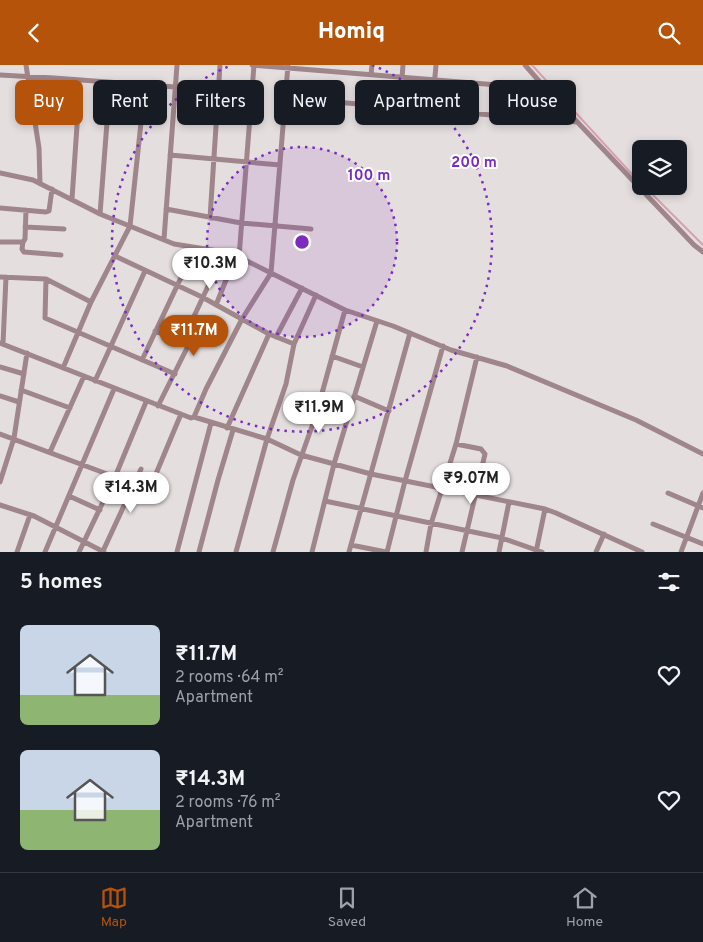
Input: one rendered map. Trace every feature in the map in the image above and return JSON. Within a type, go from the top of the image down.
[{"type":"street","points":[[26,65],[39,148],[40,184]]},
{"type":"street","points":[[164,239],[177,65]]},
{"type":"street","points":[[219,80],[220,65]]},
{"type":"street","points":[[252,80],[253,65],[435,80],[436,65]]},
{"type":"street","points":[[330,65],[330,72]]},
{"type":"street","points":[[371,75],[372,65]]},
{"type":"street","points":[[402,78],[404,65]]},
{"type":"street","points":[[525,65],[538,80]]},
{"type":"street","points":[[287,80],[288,67]]},
{"type":"street","points":[[0,75],[93,82]]},
{"type":"street","points":[[167,86],[175,87]]},
{"type":"street","points":[[479,114],[577,122],[694,245],[703,252]]},
{"type":"street","points":[[72,199],[77,125]]},
{"type":"street","points":[[100,214],[107,125]]},
{"type":"street","points":[[63,368],[91,302],[130,226],[141,125]]},
{"type":"street","points":[[210,218],[216,125]]},
{"type":"street","points":[[216,305],[238,257],[248,125]]},
{"type":"street","points":[[194,417],[206,389],[242,319],[271,273],[284,125]]},
{"type":"street","points":[[170,155],[280,165]]},
{"type":"street","points":[[0,173],[24,177],[100,214],[174,244],[224,252],[238,257],[345,310],[444,346],[507,366],[636,420],[703,454]]},
{"type":"street","points":[[0,208],[46,212],[48,211],[52,189]]},
{"type":"street","points":[[166,209],[241,223],[311,229]]},
{"type":"street","points":[[26,210],[25,239],[22,249],[24,252],[61,255]]},
{"type":"street","points":[[25,227],[64,229]]},
{"type":"street","points":[[0,242],[23,242]]},
{"type":"street","points":[[142,361],[195,248]]},
{"type":"street","points":[[182,342],[224,252]]},
{"type":"street","points":[[115,256],[202,297],[269,334],[294,344]]},
{"type":"street","points":[[95,381],[145,271]]},
{"type":"street","points":[[91,302],[46,279],[3,277],[2,344],[146,402],[191,418],[194,417],[267,439],[301,455],[371,474],[545,509],[638,551]]},
{"type":"street","points":[[46,279],[45,319],[175,374]]},
{"type":"street","points":[[276,337],[302,288]]},
{"type":"street","points":[[236,552],[267,439],[286,384],[294,344],[316,295]]},
{"type":"street","points":[[273,552],[301,455],[316,415],[345,310]]},
{"type":"street","points":[[312,552],[334,464],[376,321]]},
{"type":"street","points":[[155,331],[188,346],[158,406]]},
{"type":"street","points":[[349,552],[410,333]]},
{"type":"street","points":[[199,552],[230,429],[269,334]]},
{"type":"street","points":[[351,545],[387,552],[405,481],[444,346]]},
{"type":"street","points":[[0,482],[1,473],[14,438],[27,353]]},
{"type":"street","points":[[332,356],[363,367]]},
{"type":"street","points":[[426,552],[431,523],[456,444],[477,357]]},
{"type":"street","points":[[0,367],[24,374]]},
{"type":"street","points":[[50,452],[84,376]]},
{"type":"street","points":[[45,552],[114,389]]},
{"type":"street","points":[[21,390],[70,408]]},
{"type":"street","points":[[0,396],[20,402]]},
{"type":"street","points":[[354,396],[389,411]]},
{"type":"street","points":[[79,552],[116,477],[146,402]]},
{"type":"street","points":[[152,481],[181,414]]},
{"type":"street","points":[[177,552],[211,423]]},
{"type":"street","points":[[0,434],[134,483]]},
{"type":"street","points":[[456,444],[481,449],[484,452],[476,496],[462,552]]},
{"type":"street","points":[[0,505],[30,515],[104,552],[141,469]]},
{"type":"street","points":[[668,493],[700,508]]},
{"type":"street","points":[[681,552],[700,508],[703,493]]},
{"type":"street","points":[[68,496],[100,509]]},
{"type":"street","points":[[325,501],[502,538],[542,552]]},
{"type":"street","points":[[499,552],[509,502]]},
{"type":"street","points":[[536,551],[545,509]]},
{"type":"street","points":[[18,552],[30,515]]},
{"type":"street","points":[[654,524],[703,545]]},
{"type":"street","points":[[596,552],[604,534]]},
{"type":"waterway","points":[[532,65],[632,174]]},
{"type":"waterway","points":[[653,195],[703,245]]}]
